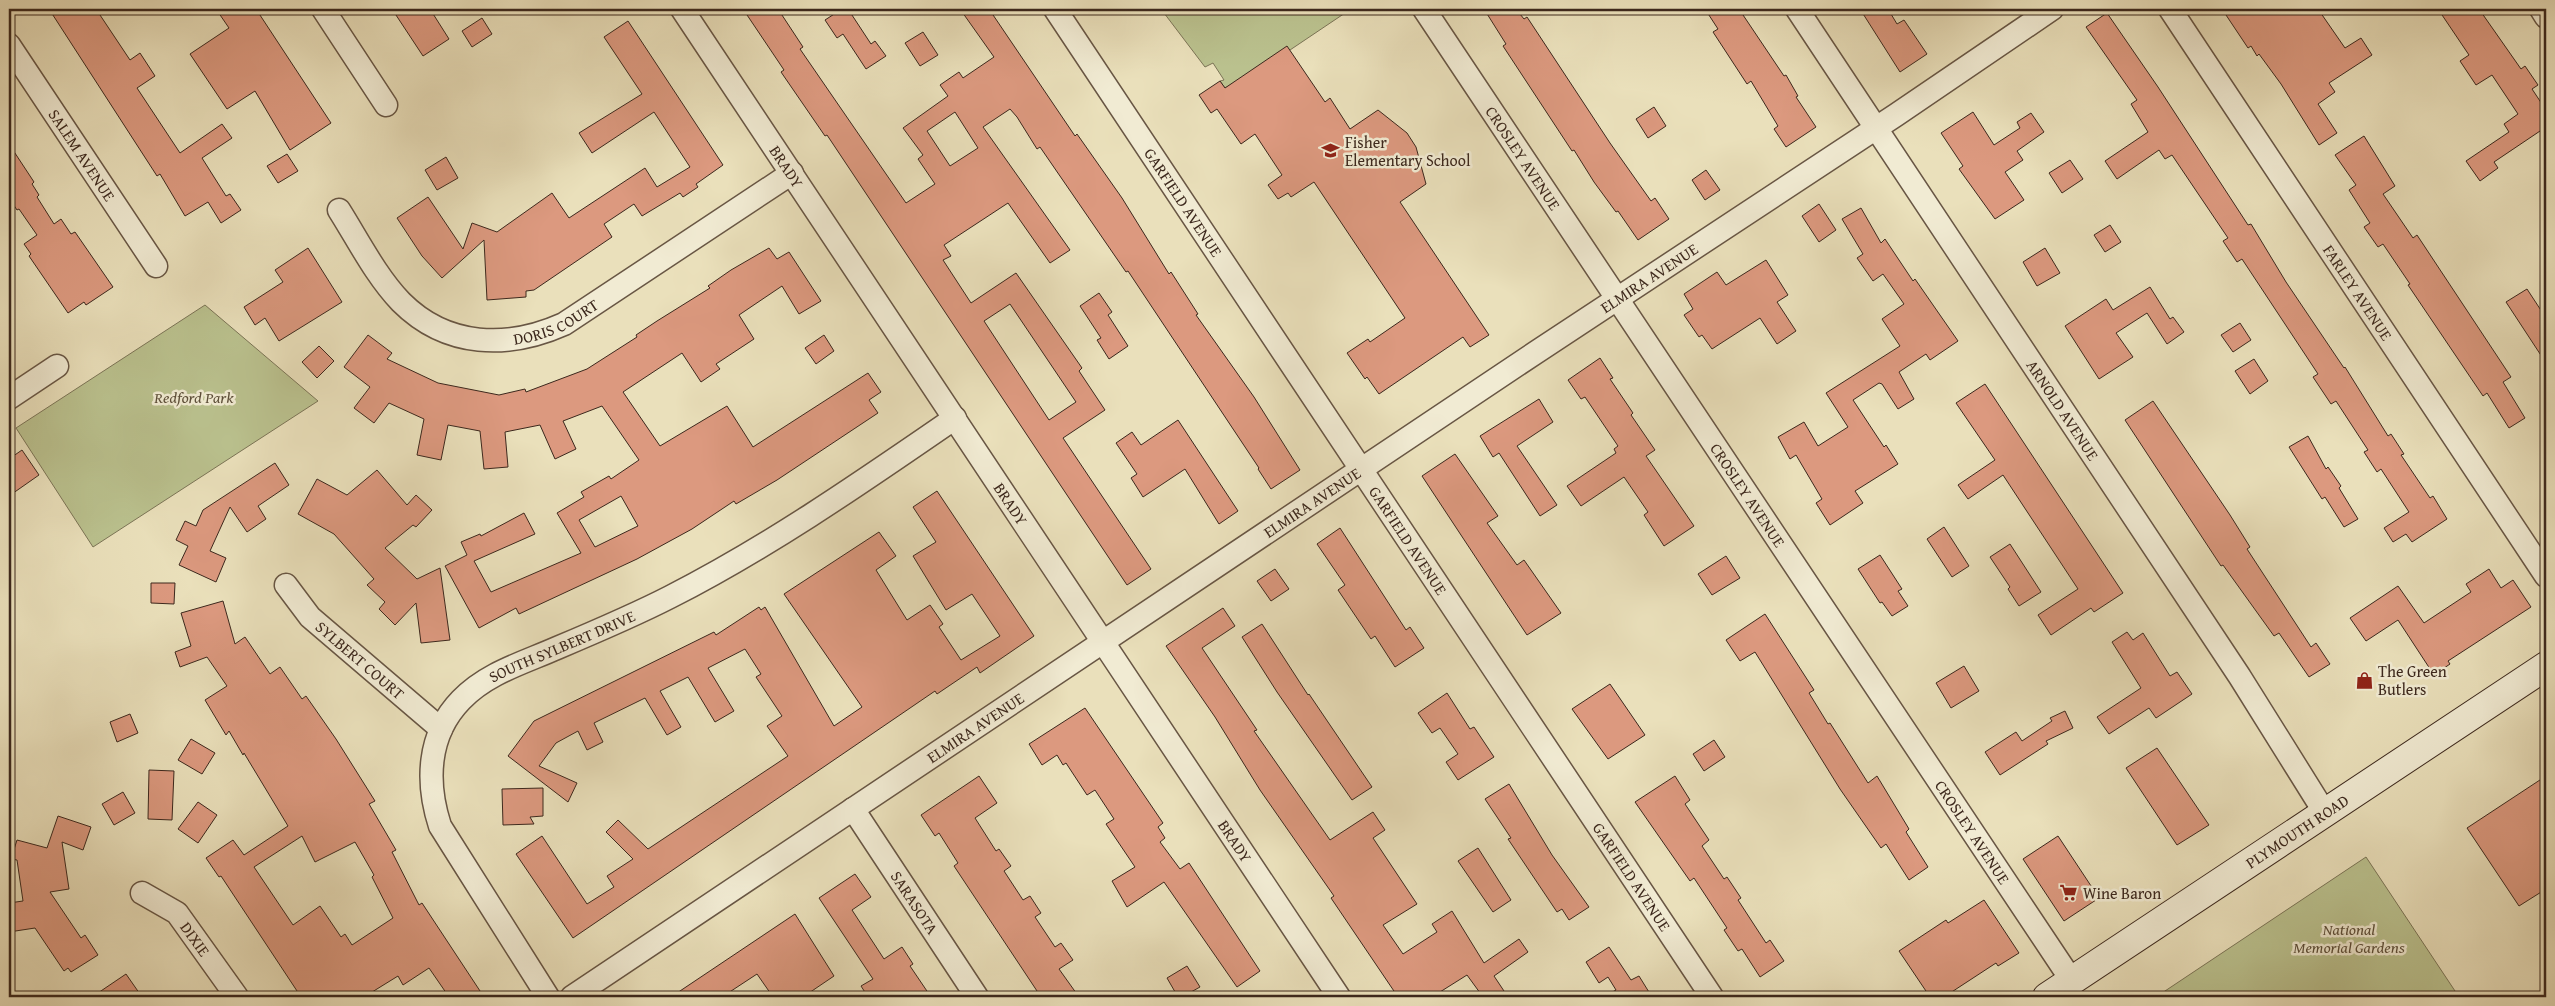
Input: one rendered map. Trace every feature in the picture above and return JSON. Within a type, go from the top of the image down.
[{"type":"main road","name":"PLYMOUTH ROAD","points":[[2047,997],[2546,666]]},
{"type":"street","points":[[323,9],[386,105]]},
{"type":"street","name":"BRADY","points":[[682,9],[1340,997]]},
{"type":"street","name":"GARFIELD AVENUE","points":[[1054,9],[1712,997]]},
{"type":"street","name":"CROSLEY AVENUE","points":[[1424,9],[2072,981]]},
{"type":"street","name":"ARNOLD AVENUE","points":[[1797,9],[2240,677],[2325,813]]},
{"type":"street","name":"ELMIRA AVENUE","points":[[572,997],[1618,298],[1876,129],[2052,9]]},
{"type":"street","name":"FARLEY AVENUE","points":[[2170,9],[2546,576]]},
{"type":"street","points":[[2541,9],[2546,17]]},
{"type":"street","name":"SALEM AVENUE","points":[[9,45],[156,266]]},
{"type":"street","name":"DORIS COURT","points":[[338,210],[390,288],[414,313],[433,326],[460,336],[482,341],[511,341],[540,335],[564,324],[792,174]]},
{"type":"street","points":[[9,398],[57,366]]},
{"type":"street","name":"SOUTH SYLBERT DRIVE","points":[[548,997],[440,826],[432,801],[430,780],[433,753],[441,729],[460,701],[489,677],[616,623],[722,569],[806,519],[955,418]]},
{"type":"street","name":"SYLBERT COURT","points":[[286,586],[310,617],[441,729]]},
{"type":"street","name":"SARASOTA","points":[[853,809],[977,997]]},
{"type":"street","name":"DIXIE","points":[[142,893],[178,913],[237,997]]},
{"type":"green space","points":[[1161,9],[1351,9],[1290,50],[1225,88],[1220,81],[1224,80],[1213,63],[1205,67]]},
{"type":"green space","name":"Redford Park","points":[[205,305],[318,401],[93,547],[16,428]]},
{"type":"green space","name":"National Memorial Gardens","points":[[2366,857],[2459,997],[2156,997]]},
{"type":"building","points":[[49,9],[96,9],[130,60],[140,53],[155,76],[137,88],[180,153],[222,124],[232,138],[202,158],[226,196],[230,194],[241,210],[221,223],[208,202],[185,216],[160,174],[157,176]]},
{"type":"building","points":[[216,9],[256,9],[331,123],[290,150],[255,91],[227,109],[190,54],[229,28]]},
{"type":"building","points":[[392,9],[430,9],[449,39],[423,56]]},
{"type":"building","points":[[743,9],[778,9],[803,47],[800,49],[906,203],[935,184],[918,159],[923,155],[903,128],[948,96],[940,85],[959,72],[963,78],[994,57],[960,9],[989,9],[1075,136],[1077,134],[1122,198],[1169,274],[1171,272],[1198,314],[1196,315],[1254,397],[1300,470],[1271,489],[1128,271],[1126,272],[1040,147],[1037,149],[1010,109],[983,127],[1070,250],[1050,263],[1008,203],[944,245],[951,256],[943,260],[971,303],[1016,273],[1082,368],[1079,371],[1105,410],[1063,438],[1151,569],[1127,585],[827,135],[825,136],[781,72],[784,70]],"holes":[[[955,112],[978,148],[950,166],[927,131]],[[1010,304],[1076,402],[1049,420],[984,321]]]},
{"type":"building","points":[[842,9],[848,9],[871,44],[875,41],[886,56],[866,69],[843,34],[837,38],[825,20]]},
{"type":"building","points":[[1484,9],[1516,9],[1524,19],[1527,17],[1610,143],[1651,201],[1655,198],[1669,219],[1638,240],[1618,211],[1616,212],[1594,182],[1574,150],[1572,151],[1503,46],[1506,44]]},
{"type":"building","points":[[1705,9],[1739,9],[1784,76],[1786,75],[1798,96],[1796,97],[1816,127],[1786,147],[1774,129],[1778,126],[1751,81],[1747,84],[1713,32],[1718,29]]},
{"type":"building","points":[[1860,9],[1888,9],[1897,24],[1904,20],[1927,54],[1900,72]]},
{"type":"building","points":[[2222,9],[2318,9],[2345,48],[2361,38],[2372,55],[2329,83],[2335,92],[2318,104],[2337,133],[2319,145],[2281,84],[2259,54],[2257,56],[2251,46],[2248,48]]},
{"type":"building","points":[[2438,9],[2479,9],[2521,69],[2525,66],[2538,85],[2532,89],[2546,110],[2546,127],[2494,162],[2498,168],[2480,181],[2466,161],[2509,132],[2504,124],[2518,114],[2492,75],[2476,85],[2460,61],[2469,55]]},
{"type":"building","points":[[2107,13],[2248,225],[2251,224],[2286,282],[2345,367],[2388,436],[2391,434],[2404,454],[2401,455],[2430,498],[2433,496],[2447,519],[2412,542],[2406,534],[2393,542],[2384,528],[2409,512],[2381,469],[2377,472],[2364,452],[2368,450],[2336,401],[2331,404],[2313,377],[2318,374],[2242,259],[2237,262],[2223,241],[2228,238],[2172,155],[2165,159],[2159,150],[2117,179],[2105,161],[2148,132],[2131,104],[2137,100],[2086,27]]},
{"type":"building","points":[[482,18],[492,34],[472,47],[462,31]]},
{"type":"building","points":[[628,21],[723,165],[696,184],[698,187],[683,197],[680,193],[642,216],[634,204],[604,224],[612,237],[534,290],[526,291],[526,297],[487,300],[484,240],[442,278],[422,256],[397,218],[428,197],[463,249],[472,223],[497,232],[552,193],[569,218],[645,168],[657,187],[690,167],[654,112],[592,153],[579,133],[642,94],[604,37]]},
{"type":"building","points":[[923,32],[938,55],[920,66],[905,43]]},
{"type":"building","points":[[1287,46],[1325,102],[1330,98],[1350,129],[1378,110],[1407,133],[1416,147],[1426,184],[1400,202],[1489,335],[1470,347],[1463,337],[1379,394],[1367,377],[1365,379],[1347,353],[1368,339],[1370,342],[1405,318],[1314,182],[1291,197],[1288,193],[1278,199],[1268,185],[1282,175],[1255,134],[1241,144],[1217,109],[1211,113],[1199,95],[1220,81],[1225,88]]},
{"type":"building","points":[[1654,107],[1666,126],[1648,138],[1636,119]]},
{"type":"building","points":[[1973,112],[1994,145],[2020,128],[2017,122],[2031,113],[2044,132],[2017,151],[2023,160],[2005,172],[2024,200],[1995,219],[1959,169],[1963,166],[1941,133]]},
{"type":"building","points":[[2364,136],[2395,186],[2383,194],[2413,238],[2417,235],[2511,377],[2503,382],[2525,418],[2509,428],[2487,393],[2483,396],[2408,285],[2410,284],[2383,244],[2378,247],[2364,227],[2370,223],[2349,190],[2356,185],[2335,155]]},
{"type":"building","points":[[9,144],[34,182],[32,184],[39,195],[37,197],[54,224],[61,219],[71,234],[75,232],[113,287],[86,305],[84,302],[68,313],[29,256],[31,254],[24,244],[37,235],[9,198]]},
{"type":"building","points":[[287,154],[298,171],[278,183],[267,166]]},
{"type":"building","points":[[446,157],[458,178],[437,190],[425,170]]},
{"type":"building","points":[[2070,160],[2083,179],[2062,193],[2049,173]]},
{"type":"building","points":[[1706,170],[1720,190],[1705,200],[1692,180]]},
{"type":"building","points":[[1819,204],[1836,230],[1819,242],[1802,216]]},
{"type":"building","points":[[1861,208],[1881,243],[1885,239],[1913,281],[1915,279],[1958,341],[1930,360],[1926,354],[1899,372],[1914,399],[1898,409],[1882,384],[1879,383],[1853,400],[1884,447],[1886,445],[1898,464],[1855,491],[1863,503],[1830,525],[1816,503],[1822,499],[1796,455],[1790,459],[1778,437],[1804,422],[1818,446],[1848,427],[1826,393],[1900,346],[1882,319],[1904,304],[1883,274],[1873,281],[1857,258],[1863,254],[1842,219]]},
{"type":"building","points":[[2110,225],[2121,242],[2105,252],[2094,235]]},
{"type":"building","points":[[308,248],[342,302],[279,341],[265,318],[255,325],[244,307],[283,282],[275,270]]},
{"type":"building","points":[[769,248],[777,259],[789,252],[821,301],[799,314],[782,286],[739,315],[754,339],[716,364],[720,369],[701,382],[682,353],[623,392],[660,446],[727,406],[753,447],[868,373],[881,392],[869,400],[878,413],[777,480],[736,504],[734,501],[692,529],[637,559],[519,614],[516,608],[479,628],[445,566],[467,555],[461,542],[480,534],[481,536],[524,513],[535,534],[474,561],[491,592],[581,553],[557,513],[584,497],[581,492],[609,476],[611,479],[639,460],[602,406],[563,421],[576,449],[555,459],[540,425],[505,432],[508,467],[484,469],[480,431],[448,425],[441,460],[417,455],[424,419],[389,403],[374,423],[354,408],[370,387],[344,367],[368,335],[392,353],[387,359],[438,383],[499,395],[525,389],[526,392],[587,369],[637,337],[636,335],[657,321],[710,288],[708,286]],"holes":[[[621,496],[638,526],[595,547],[579,520]]]},
{"type":"building","points":[[2045,248],[2060,273],[2037,286],[2023,262]]},
{"type":"building","points":[[1766,260],[1788,295],[1777,302],[1796,331],[1777,344],[1760,318],[1712,349],[1702,335],[1699,337],[1684,315],[1693,309],[1684,294],[1717,272],[1726,285]]},
{"type":"building","points":[[2150,287],[2170,319],[2173,317],[2184,332],[2167,344],[2147,313],[2116,333],[2133,357],[2099,379],[2065,326],[2106,299],[2113,310]]},
{"type":"building","points":[[2527,289],[2546,318],[2546,363],[2506,302]]},
{"type":"building","points":[[1099,293],[1112,312],[1108,315],[1128,346],[1109,359],[1097,340],[1101,338],[1080,306]]},
{"type":"building","points":[[2240,323],[2251,340],[2233,352],[2221,335]]},
{"type":"building","points":[[824,335],[834,351],[816,364],[805,348]]},
{"type":"building","points":[[319,346],[334,361],[317,378],[302,362]]},
{"type":"building","points":[[1600,358],[1613,378],[1610,379],[1633,413],[1631,415],[1655,450],[1646,456],[1694,526],[1664,546],[1644,515],[1648,512],[1624,477],[1581,506],[1567,486],[1616,453],[1614,449],[1618,446],[1585,397],[1581,399],[1568,380]]},
{"type":"building","points":[[2254,359],[2268,381],[2250,394],[2235,371]]},
{"type":"building","points":[[1985,384],[2123,593],[2094,612],[2091,608],[2051,635],[2038,615],[2078,589],[2003,475],[1968,499],[1958,485],[1995,460],[1956,403]]},
{"type":"building","points":[[1539,399],[1553,422],[1517,446],[1557,505],[1540,516],[1499,453],[1493,457],[1480,436]]},
{"type":"building","points":[[2153,401],[2230,515],[2250,547],[2247,549],[2311,647],[2316,643],[2330,664],[2309,677],[2279,633],[2274,636],[2223,565],[2221,566],[2125,420]]},
{"type":"building","points":[[1178,420],[1238,511],[1219,524],[1185,469],[1143,497],[1131,478],[1137,474],[1116,443],[1132,432],[1141,445]]},
{"type":"building","points":[[2308,436],[2326,469],[2328,467],[2341,486],[2339,488],[2358,519],[2344,527],[2325,497],[2322,499],[2289,447]]},
{"type":"building","points":[[22,450],[39,475],[9,496],[9,459]]},
{"type":"building","points":[[1455,454],[1498,516],[1487,523],[1517,565],[1524,560],[1561,613],[1527,635],[1422,476]]},
{"type":"building","points":[[275,463],[289,485],[258,506],[266,519],[247,532],[230,507],[210,551],[226,558],[216,582],[179,565],[188,546],[176,540],[185,521],[196,526],[203,510]]},
{"type":"building","points":[[377,470],[407,505],[416,495],[432,510],[416,527],[413,525],[385,548],[417,579],[440,568],[450,640],[421,643],[416,603],[395,625],[379,609],[385,602],[367,585],[374,579],[334,534],[298,514],[317,479],[347,495]]},
{"type":"building","points":[[937,491],[1034,636],[980,673],[977,667],[937,694],[935,691],[573,938],[516,854],[542,836],[587,904],[614,887],[607,876],[633,859],[606,832],[618,820],[648,849],[788,756],[767,726],[782,716],[756,677],[761,674],[745,649],[708,668],[734,711],[715,722],[688,677],[660,691],[681,727],[667,735],[645,698],[594,723],[603,742],[587,750],[578,731],[556,743],[539,766],[577,783],[568,802],[508,756],[534,721],[714,632],[716,635],[759,607],[761,610],[765,607],[834,726],[862,707],[784,594],[879,532],[896,556],[876,570],[907,620],[930,605],[943,624],[939,627],[961,660],[1000,636],[972,594],[946,610],[913,556],[936,542],[913,507]]},
{"type":"building","points":[[1944,527],[1969,566],[1952,577],[1927,539]]},
{"type":"building","points":[[1340,528],[1406,630],[1410,627],[1424,648],[1395,667],[1375,636],[1371,639],[1338,590],[1345,585],[1317,544]]},
{"type":"building","points":[[2010,544],[2041,592],[2019,606],[2008,589],[2010,587],[1990,557]]},
{"type":"building","points":[[1880,555],[1902,589],[1898,591],[1908,606],[1892,616],[1882,602],[1880,603],[1858,569]]},
{"type":"building","points":[[1726,556],[1740,578],[1712,595],[1698,574]]},
{"type":"building","points":[[1275,569],[1289,589],[1271,601],[1257,581]]},
{"type":"building","points":[[2489,569],[2501,588],[2513,580],[2531,607],[2448,661],[2450,664],[2434,675],[2398,620],[2366,641],[2350,618],[2398,586],[2424,623],[2471,592],[2466,584]]},
{"type":"building","points":[[151,583],[175,583],[174,604],[151,603]]},
{"type":"building","points":[[223,601],[235,644],[245,637],[270,674],[280,667],[302,699],[306,696],[375,801],[369,804],[396,850],[392,852],[419,905],[422,903],[484,997],[449,997],[429,968],[403,985],[398,976],[364,997],[301,997],[221,876],[219,877],[206,858],[233,840],[244,855],[288,826],[244,753],[243,755],[229,731],[226,735],[205,700],[227,686],[207,657],[180,667],[175,652],[191,646],[181,613]],"holes":[[[302,836],[315,862],[355,842],[374,875],[372,877],[393,918],[352,945],[345,934],[341,937],[320,906],[293,925],[254,867]]]},
{"type":"building","points":[[1223,608],[1235,626],[1202,648],[1257,730],[1254,731],[1330,840],[1373,812],[1385,830],[1373,838],[1417,904],[1383,925],[1403,954],[1437,932],[1432,924],[1452,911],[1484,963],[1519,939],[1528,952],[1494,976],[1508,997],[1483,997],[1467,975],[1432,997],[1398,997],[1331,898],[1334,896],[1260,790],[1215,717],[1166,646]]},
{"type":"building","points":[[1765,614],[1814,690],[1809,693],[1828,724],[1830,723],[1868,783],[1877,776],[1909,829],[1906,832],[1928,867],[1909,880],[1886,844],[1881,848],[1840,789],[1755,652],[1740,661],[1726,640]]},
{"type":"building","points":[[1262,624],[1308,695],[1372,787],[1352,800],[1277,692],[1242,637]]},
{"type":"building","points":[[2127,632],[2133,640],[2143,633],[2170,676],[2177,672],[2192,694],[2156,718],[2149,708],[2109,734],[2097,717],[2141,688],[2112,642]]},
{"type":"building","points":[[1964,666],[1979,691],[1951,708],[1936,683]]},
{"type":"building","points":[[1610,684],[1645,735],[1608,759],[1572,709]]},
{"type":"building","points":[[1447,693],[1470,729],[1474,727],[1494,757],[1458,780],[1446,762],[1458,754],[1440,728],[1432,733],[1418,713]]},
{"type":"building","points":[[1085,708],[1163,823],[1158,827],[1165,838],[1160,842],[1180,869],[1189,863],[1260,971],[1237,987],[1164,882],[1127,907],[1112,881],[1135,867],[1106,824],[1114,819],[1095,790],[1087,795],[1066,763],[1063,765],[1057,755],[1042,765],[1029,744]]},
{"type":"building","points":[[2065,711],[2073,728],[2046,741],[2048,744],[2000,775],[1985,752],[2016,732],[2022,741],[2052,721],[2050,718]]},
{"type":"building","points":[[130,714],[138,733],[117,742],[110,722]]},
{"type":"building","points":[[191,739],[215,753],[202,774],[178,760]]},
{"type":"building","points":[[1714,740],[1725,757],[1704,771],[1693,754]]},
{"type":"building","points":[[2157,748],[2209,825],[2177,845],[2126,768]]},
{"type":"building","points":[[149,770],[174,771],[172,820],[148,819]]},
{"type":"building","points":[[979,776],[997,803],[975,818],[996,851],[999,849],[1011,866],[1004,871],[1023,900],[1030,896],[1041,913],[1035,917],[1055,947],[1061,943],[1073,960],[1059,969],[1079,997],[1041,997],[954,866],[958,863],[939,833],[935,836],[921,815]]},
{"type":"building","points":[[1675,776],[1690,800],[1685,804],[1709,840],[1702,846],[1724,879],[1727,877],[1741,898],[1738,900],[1766,943],[1770,940],[1784,961],[1760,977],[1742,949],[1738,951],[1724,930],[1727,928],[1694,878],[1690,881],[1635,802]]},
{"type":"building","points":[[2546,776],[2546,889],[2519,906],[2467,828]]},
{"type":"building","points":[[1509,784],[1552,855],[1589,907],[1569,920],[1562,909],[1557,912],[1508,839],[1511,838],[1485,799]]},
{"type":"building","points":[[543,788],[543,816],[530,817],[534,824],[503,825],[502,789]]},
{"type":"building","points":[[123,792],[135,813],[114,825],[102,804]]},
{"type":"building","points":[[198,802],[217,815],[198,843],[178,829]]},
{"type":"building","points":[[58,816],[91,827],[83,850],[62,842],[69,889],[50,892],[81,938],[85,935],[98,955],[71,972],[68,968],[64,971],[35,928],[9,932],[9,903],[23,901],[17,860],[11,859],[17,840],[47,848]]},
{"type":"building","points":[[2058,836],[2099,898],[2064,921],[2023,859]]},
{"type":"building","points":[[1478,848],[1511,900],[1493,912],[1458,861]]},
{"type":"building","points":[[855,874],[871,897],[852,910],[884,959],[902,947],[913,964],[910,966],[931,997],[868,997],[861,986],[873,979],[819,898]]},
{"type":"building","points":[[1984,900],[2019,953],[1998,966],[1996,963],[1944,997],[1930,997],[1899,951],[1946,920],[1948,923]]},
{"type":"building","points":[[795,914],[834,976],[803,997],[773,997],[757,974],[722,997],[671,997]]},
{"type":"building","points":[[1609,947],[1631,980],[1639,976],[1652,997],[1603,997],[1616,990],[1608,977],[1599,983],[1586,962]]},
{"type":"building","points":[[1187,966],[1200,987],[1182,997],[1178,997],[1167,978]]},
{"type":"building","points":[[126,974],[142,997],[92,997]]},
{"type":"place","name":"Fisher Elementary School","points":[[1331,151]]},
{"type":"place","name":"The Green Butlers","points":[[2364,680]]},
{"type":"place","name":"Wine Baron","points":[[2069,893]]}]
